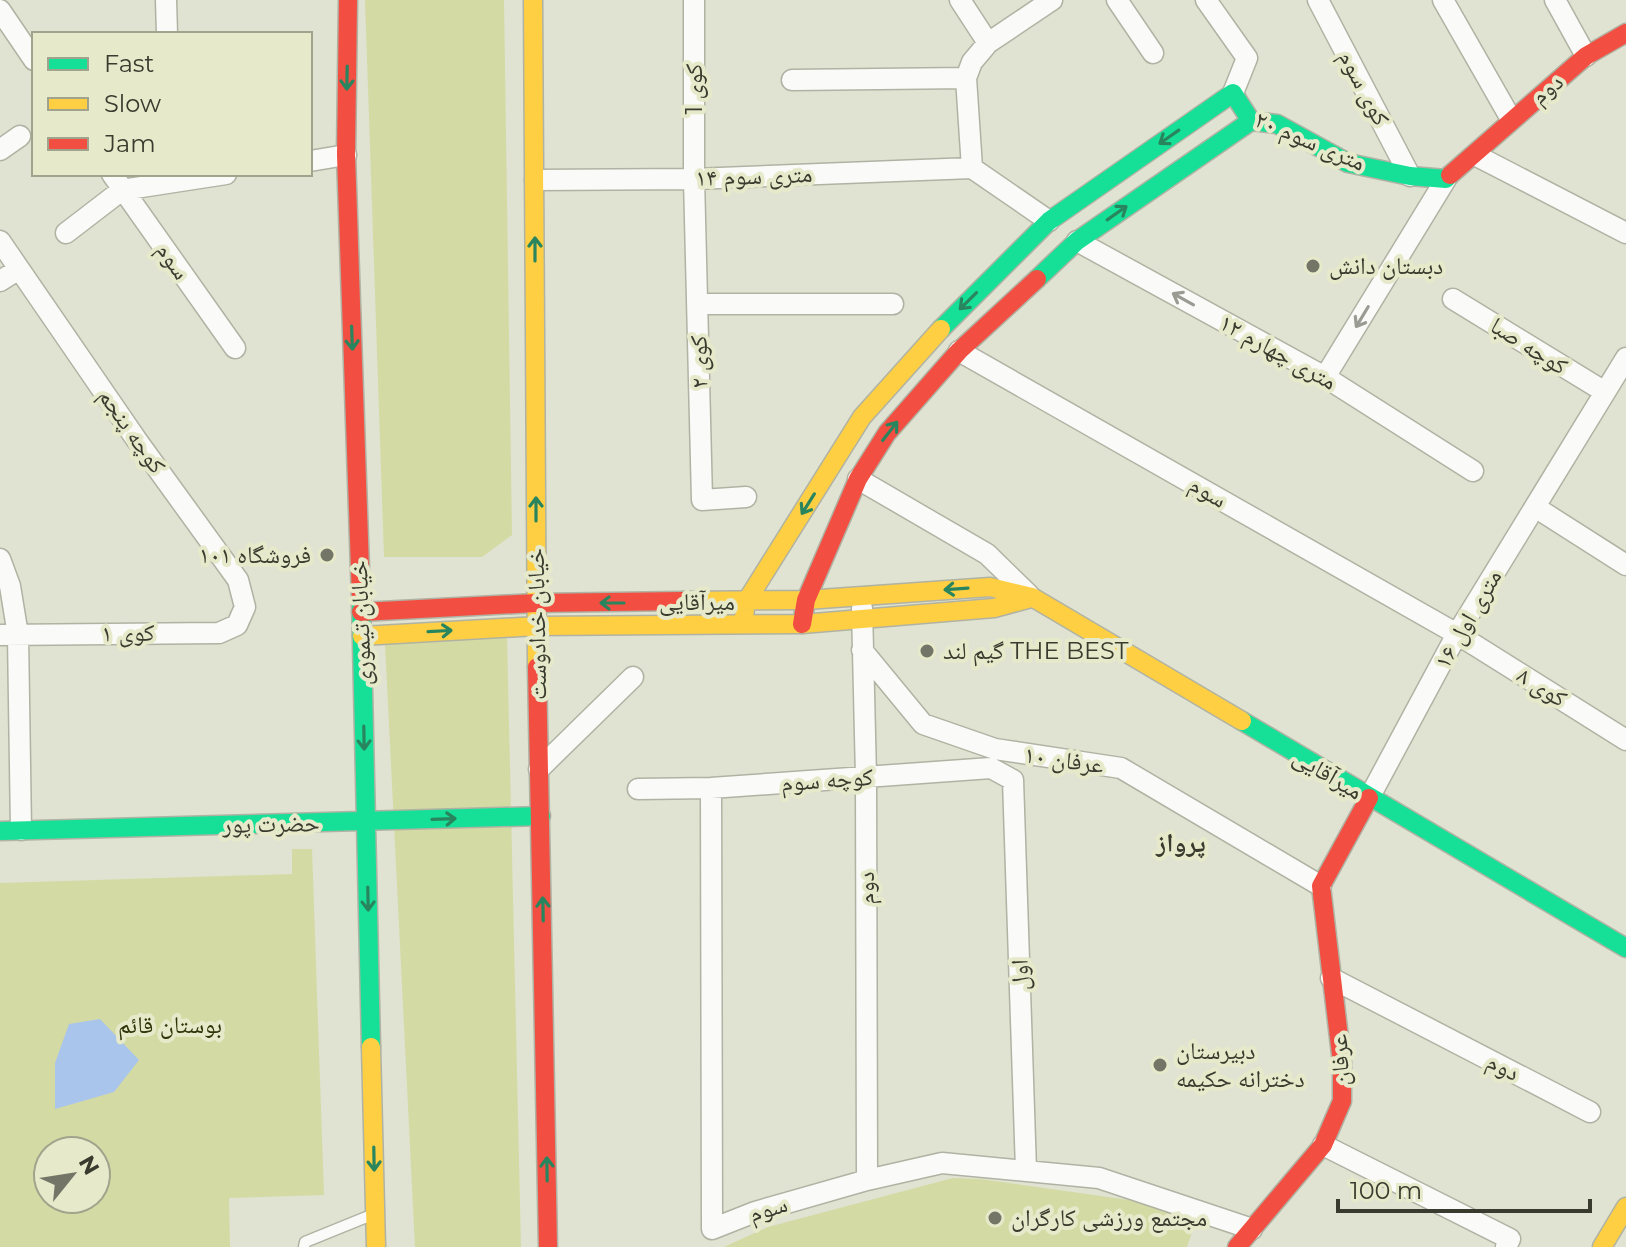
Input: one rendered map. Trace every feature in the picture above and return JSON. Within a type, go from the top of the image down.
[{"type":"street","points":[[166,0],[167,32]]},
{"type":"street","name":"خیابان تیموری","points":[[348,0],[346,155],[362,636],[376,1247]]},
{"type":"street","name":"خیابان خدادوست","points":[[533,0],[536,603],[548,1247]]},
{"type":"street","name":"کوی 1","points":[[694,0],[694,179]]},
{"type":"street","points":[[960,0],[988,43]]},
{"type":"street","points":[[1049,221],[972,168],[966,78],[972,62],[988,43],[1052,0]]},
{"type":"street","points":[[1117,0],[1153,53]]},
{"type":"street","points":[[743,624],[746,602],[862,417],[937,333],[1049,221],[1233,93],[1247,58],[1206,0]]},
{"type":"street","name":"کوی سوم","points":[[1318,0],[1410,176]]},
{"type":"street","points":[[1443,0],[1511,119]]},
{"type":"street","points":[[1555,0],[1586,56]]},
{"type":"street","points":[[0,10],[32,57]]},
{"type":"street","name":"دوم","points":[[1446,179],[1586,56],[1626,33]]},
{"type":"street","points":[[792,80],[966,78]]},
{"type":"street","name":"۲۰ متری سوم","points":[[1233,93],[1251,121],[1277,124],[1348,163],[1410,176],[1446,179]]},
{"type":"street","points":[[802,624],[806,600],[858,479],[887,433],[959,351],[1077,241],[1251,121]]},
{"type":"street","points":[[0,150],[20,136]]},
{"type":"street","points":[[312,161],[346,155]]},
{"type":"street","points":[[1475,155],[1626,233]]},
{"type":"street","name":"۱۴ متری سوم","points":[[535,180],[694,179],[972,168]]},
{"type":"street","points":[[66,233],[117,182],[198,176]]},
{"type":"street","name":"کوی ۲","points":[[694,179],[702,500],[746,497]]},
{"type":"street","points":[[1325,377],[1446,179]]},
{"type":"street","name":"سوم","points":[[117,182],[235,348]]},
{"type":"street","name":"کوچه پنجم","points":[[0,241],[136,439],[238,580],[245,607],[237,625]]},
{"type":"street","name":"۱۲ متری چهارم","points":[[1077,241],[1325,377],[1473,471]]},
{"type":"street","points":[[0,281],[19,269]]},
{"type":"street","name":"کوچه صبا","points":[[1453,299],[1615,386]]},
{"type":"street","points":[[698,304],[893,304]]},
{"type":"street","name":"سوم","points":[[959,351],[1457,634]]},
{"type":"street","name":"۱۶ متری اول","points":[[1321,886],[1457,634],[1535,507],[1615,386],[1626,358]]},
{"type":"street","points":[[858,479],[987,554],[1032,597]]},
{"type":"street","points":[[1535,507],[1626,565]]},
{"type":"street","points":[[0,559],[10,586],[9,635],[21,830]]},
{"type":"street","name":"میرآقایی","points":[[361,612],[536,603],[806,600],[990,587],[1032,597],[1626,948]]},
{"type":"street","name":"دوم","points":[[862,596],[866,777],[867,1180]]},
{"type":"street","name":"میرآقایی","points":[[362,636],[537,626],[802,624],[994,608],[1032,597]]},
{"type":"street","name":"کوی ۱","points":[[9,635],[219,633],[237,625]]},
{"type":"street","name":"کوی ۸","points":[[1457,634],[1626,740]]},
{"type":"street","name":"عرفان ۱۰","points":[[862,650],[923,724],[995,749],[1121,768],[1321,886]]},
{"type":"street","points":[[539,769],[633,677]]},
{"type":"street","name":"کوچه سوم","points":[[638,789],[711,788],[991,768],[1013,780]]},
{"type":"street","name":"اول","points":[[1013,780],[1026,1170]]},
{"type":"street","name":"سوم","points":[[711,788],[712,1229],[755,1212],[867,1180],[942,1163],[1099,1178],[1252,1229]]},
{"type":"street","name":"حضرت پور","points":[[0,831],[541,816]]},
{"type":"street","name":"عرفان","points":[[1237,1247],[1323,1145],[1342,1101],[1342,1063],[1321,886]]},
{"type":"street","name":"دوم","points":[[1331,978],[1590,1112]]},
{"type":"street","points":[[1323,1145],[1510,1239],[1506,1247]]},
{"type":"street","points":[[1602,1247],[1626,1207]]},
{"type":"lane","points":[[304,1247],[305,1242],[376,1214]]},
{"type":"green space","points":[[365,0],[504,0],[512,535],[482,557],[384,557]]},
{"type":"green space","points":[[507,636],[521,1247],[415,1247],[385,644]]},
{"type":"green space","name":"بوستان قائم","points":[[292,849],[312,849],[324,1195],[229,1198],[230,1247],[0,1247],[0,883],[292,874]]},
{"type":"green space","name":"مجتمع ورزشی کارگران","points":[[953,1178],[980,1179],[1150,1203],[1183,1210],[1194,1226],[1187,1247],[724,1247],[768,1227]]},
{"type":"water","points":[[100,1019],[139,1060],[114,1092],[55,1109],[55,1063],[69,1024]]},
{"type":"traffic: fast","points":[[941,329],[1049,221],[1233,93],[1251,121],[1277,124],[1348,163],[1410,176],[1446,179],[1450,175]]},
{"type":"traffic: fast","points":[[1037,279],[1077,241],[1251,121]]},
{"type":"traffic: fast","points":[[361,599],[371,1047]]},
{"type":"traffic: fast","points":[[1242,721],[1626,948]]},
{"type":"traffic: fast","points":[[0,831],[541,816]]},
{"type":"traffic: slow","points":[[533,0],[537,667]]},
{"type":"traffic: slow","points":[[743,624],[746,602],[862,417],[941,329]]},
{"type":"traffic: slow","points":[[683,601],[806,600],[990,587],[1032,597],[1242,721]]},
{"type":"traffic: slow","points":[[362,636],[537,626],[802,624],[994,608],[1031,598]]},
{"type":"traffic: slow","points":[[371,1047],[376,1247]]},
{"type":"traffic: slow","points":[[1602,1247],[1626,1207]]},
{"type":"traffic: jam","points":[[348,0],[346,155],[361,599]]},
{"type":"traffic: jam","points":[[1450,175],[1586,56],[1626,33]]},
{"type":"traffic: jam","points":[[802,624],[806,600],[858,479],[887,433],[959,351],[1037,279]]},
{"type":"traffic: jam","points":[[361,612],[536,603],[683,601]]},
{"type":"traffic: jam","points":[[537,667],[548,1247]]},
{"type":"traffic: jam","points":[[1237,1247],[1323,1145],[1342,1101],[1342,1063],[1321,886],[1369,798]]},
{"type":"place","name":"دبستان دانش","points":[[1313,266]]},
{"type":"place","name":"فروشگاه ۱۰۱","points":[[327,555]]},
{"type":"place","name":"گیم لند THE BEST","points":[[927,651]]},
{"type":"place","name":"دبیرستان دخترانه حکیمه","points":[[1160,1065]]},
{"type":"place","name":"مجتمع ورزشی کارگران","points":[[995,1218]]},
{"type":"district","name":"پرواز","points":[[1181,843]]}]
